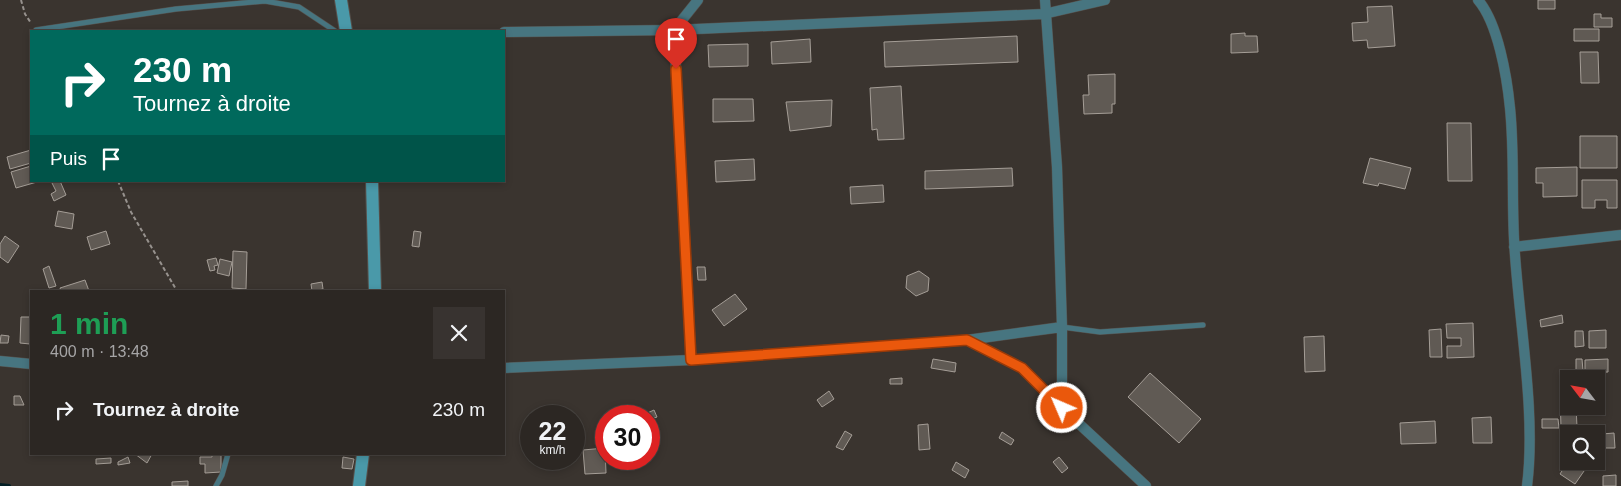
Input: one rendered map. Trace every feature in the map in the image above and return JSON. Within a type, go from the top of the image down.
[{"type":"main road","points":[[341,0],[346,30]]},
{"type":"main road","points":[[372,182],[375,290]]},
{"type":"main road","points":[[359,486],[363,455]]},
{"type":"street","points":[[691,360],[674,30],[698,0]]},
{"type":"street","points":[[1044,0],[1057,167],[1062,328],[1062,408]]},
{"type":"street","points":[[505,32],[674,30],[1044,14],[1105,0]]},
{"type":"street","points":[[1478,0],[1495,27],[1510,107],[1514,247],[1530,463],[1527,486]]},
{"type":"street","points":[[1514,247],[1621,235]]},
{"type":"street","points":[[505,368],[691,360],[967,340],[1062,328]]},
{"type":"street","points":[[967,340],[1022,368],[1146,486]]},
{"type":"street","points":[[0,361],[30,364]]},
{"type":"lane","points":[[36,30],[176,9],[265,1],[299,7],[334,30]]},
{"type":"lane","points":[[1062,328],[1100,332],[1203,325]]},
{"type":"lane","points":[[216,486],[222,475],[228,455]]},
{"type":"path","points":[[21,0],[25,14],[36,30]]},
{"type":"path","points":[[118,182],[131,212],[176,290]]},
{"type":"building","points":[[1538,0],[1555,0],[1555,9],[1538,9]]},
{"type":"building","points":[[1392,6],[1395,46],[1368,48],[1367,40],[1353,41],[1352,23],[1368,22],[1367,7]]},
{"type":"building","points":[[1594,14],[1601,14],[1601,18],[1612,18],[1612,27],[1594,27]]},
{"type":"building","points":[[1574,29],[1599,29],[1599,41],[1574,41]]},
{"type":"building","points":[[1245,33],[1245,36],[1257,36],[1258,52],[1231,53],[1231,34]]},
{"type":"building","points":[[1017,36],[1018,62],[885,67],[884,42]]},
{"type":"building","points":[[810,39],[811,62],[772,64],[771,42]]},
{"type":"building","points":[[748,44],[748,66],[709,67],[708,45]]},
{"type":"building","points":[[1580,52],[1598,52],[1599,83],[1581,83]]},
{"type":"building","points":[[1115,74],[1115,104],[1112,104],[1112,113],[1084,114],[1083,95],[1089,95],[1088,75]]},
{"type":"building","points":[[901,86],[904,139],[878,140],[877,129],[872,130],[870,88]]},
{"type":"building","points":[[713,99],[753,99],[754,121],[713,122]]},
{"type":"building","points":[[832,100],[831,126],[790,131],[786,102]]},
{"type":"building","points":[[1447,123],[1471,123],[1472,181],[1448,181]]},
{"type":"building","points":[[1580,136],[1617,136],[1617,168],[1580,168]]},
{"type":"building","points":[[30,150],[30,163],[10,169],[7,157]]},
{"type":"building","points":[[1370,158],[1411,168],[1405,189],[1379,183],[1378,186],[1363,183]]},
{"type":"building","points":[[754,159],[755,180],[716,182],[715,161]]},
{"type":"building","points":[[30,166],[30,182],[37,182],[16,188],[11,172]]},
{"type":"building","points":[[1577,167],[1577,196],[1543,197],[1543,183],[1536,183],[1536,168]]},
{"type":"building","points":[[1012,168],[1013,186],[925,189],[925,171]]},
{"type":"building","points":[[1582,180],[1617,180],[1617,208],[1607,208],[1607,200],[1595,200],[1595,208],[1582,208]]},
{"type":"building","points":[[52,182],[60,182],[66,195],[54,201],[51,194],[56,191]]},
{"type":"building","points":[[883,185],[884,202],[851,204],[850,187]]},
{"type":"building","points":[[58,211],[74,214],[72,229],[55,226]]},
{"type":"building","points":[[106,231],[110,244],[91,250],[87,237]]},
{"type":"building","points":[[414,231],[421,232],[419,247],[412,246]]},
{"type":"building","points":[[5,236],[19,246],[8,263],[0,257],[0,244]]},
{"type":"building","points":[[233,251],[247,252],[246,289],[232,288]]},
{"type":"building","points":[[216,258],[218,265],[214,266],[215,270],[210,271],[207,260]]},
{"type":"building","points":[[220,259],[232,262],[229,276],[217,273]]},
{"type":"building","points":[[49,266],[56,286],[49,288],[43,269]]},
{"type":"building","points":[[697,267],[705,267],[706,280],[698,280]]},
{"type":"building","points":[[919,271],[929,278],[928,291],[916,296],[906,288],[907,276]]},
{"type":"building","points":[[85,280],[89,290],[61,290],[60,288]]},
{"type":"building","points":[[322,282],[323,289],[312,290],[311,284]]},
{"type":"building","points":[[735,294],[747,309],[724,326],[712,310]]},
{"type":"building","points":[[1562,315],[1563,323],[1541,327],[1540,320]]},
{"type":"building","points":[[21,317],[30,317],[30,344],[20,343]]},
{"type":"building","points":[[1473,323],[1474,357],[1447,358],[1447,346],[1461,346],[1461,338],[1447,338],[1446,324]]},
{"type":"building","points":[[1441,329],[1442,357],[1430,357],[1429,330]]},
{"type":"building","points":[[1606,330],[1606,348],[1589,348],[1589,331]]},
{"type":"building","points":[[1575,331],[1583,331],[1584,346],[1575,347]]},
{"type":"building","points":[[1,335],[9,336],[8,343],[0,343]]},
{"type":"building","points":[[1324,336],[1325,371],[1305,372],[1304,337]]},
{"type":"building","points":[[933,359],[956,363],[955,372],[931,368]]},
{"type":"building","points":[[1576,359],[1582,359],[1583,370],[1576,370]]},
{"type":"building","points":[[1608,359],[1608,372],[1605,372],[1605,370],[1585,370],[1585,360]]},
{"type":"building","points":[[1150,373],[1201,419],[1179,443],[1128,397]]},
{"type":"building","points":[[902,378],[902,384],[890,384],[890,379]]},
{"type":"building","points":[[829,391],[834,399],[822,407],[817,400]]},
{"type":"building","points":[[14,396],[20,396],[24,405],[14,405]]},
{"type":"building","points":[[1561,415],[1576,415],[1577,425],[1561,425]]},
{"type":"building","points":[[1491,417],[1492,443],[1473,443],[1472,418]]},
{"type":"building","points":[[1542,419],[1558,419],[1559,428],[1542,428]]},
{"type":"building","points":[[1435,421],[1436,443],[1401,444],[1400,423]]},
{"type":"building","points":[[928,424],[930,449],[919,450],[918,425]]},
{"type":"building","points":[[845,431],[852,435],[843,450],[836,447]]},
{"type":"building","points":[[1002,432],[1014,440],[1011,445],[999,438]]},
{"type":"building","points":[[1614,433],[1615,448],[1605,448],[1605,434]]},
{"type":"building","points":[[595,449],[595,470],[606,470],[606,473],[585,474],[585,450]]},
{"type":"building","points":[[136,455],[151,455],[147,463]]},
{"type":"building","points":[[212,455],[221,455],[221,472],[205,473],[205,464],[200,464],[200,457],[212,457]]},
{"type":"building","points":[[128,457],[130,463],[118,465],[118,462]]},
{"type":"building","points":[[343,457],[354,459],[352,469],[342,468]]},
{"type":"building","points":[[1059,457],[1068,468],[1062,473],[1053,462]]},
{"type":"building","points":[[111,458],[111,463],[96,464],[96,459]]},
{"type":"building","points":[[956,462],[969,470],[965,478],[952,470]]},
{"type":"building","points":[[1563,470],[1585,470],[1575,484],[1560,474]]},
{"type":"building","points":[[1616,475],[1616,486],[1603,486],[1603,476]]},
{"type":"building","points":[[188,481],[188,486],[172,486],[172,482]]},
{"type":"waterway","points":[[0,485],[9,486]]},
{"type":"route","points":[[676,69],[691,360],[967,340],[1022,368],[1062,408]]}]
